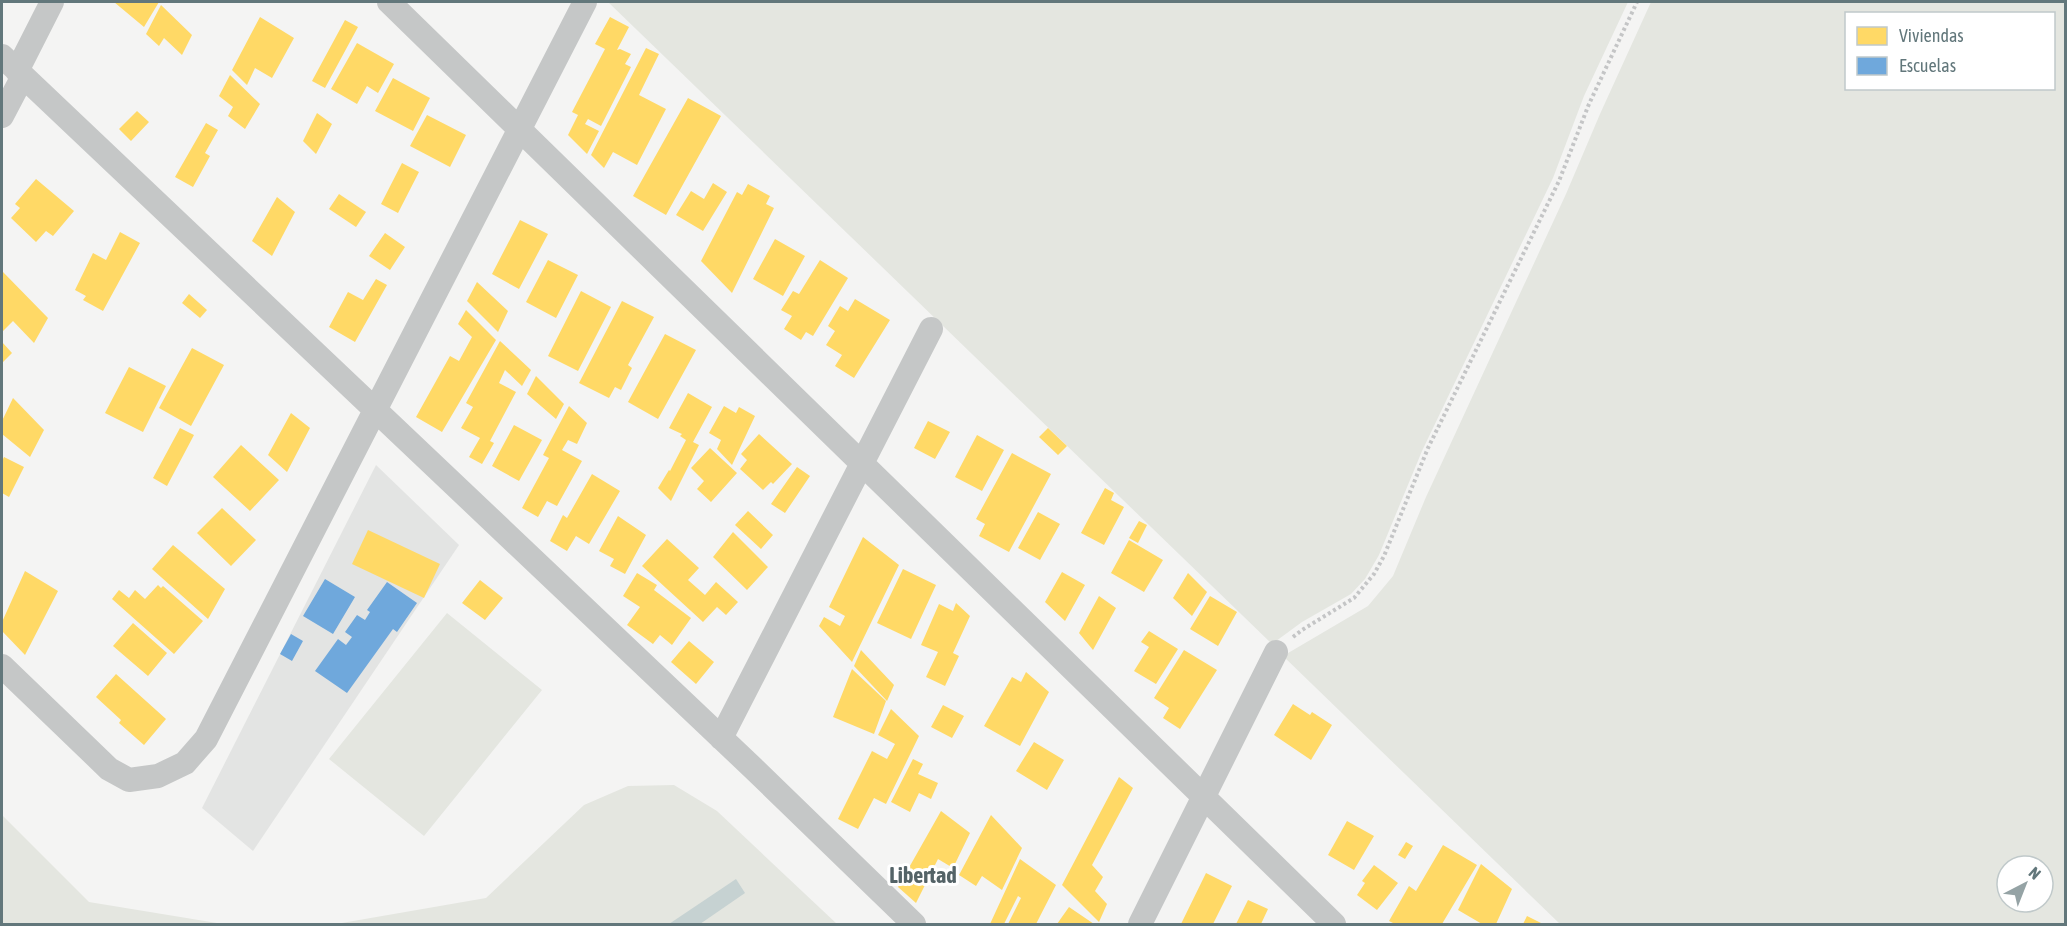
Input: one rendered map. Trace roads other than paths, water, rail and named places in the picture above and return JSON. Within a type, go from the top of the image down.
[{"type":"street","points":[[2,116],[14,68],[52,2]]},
{"type":"street","points":[[388,2],[1334,924]]},
{"type":"street","points":[[2,666],[110,769],[129,780],[158,776],[185,763],[206,739],[585,2]]},
{"type":"street","points":[[14,68],[914,924]]},
{"type":"street","points":[[721,738],[931,329]]},
{"type":"street","points":[[1140,924],[1276,652]]},
{"type":"district","name":"Libertad","points":[[923,875]]}]
